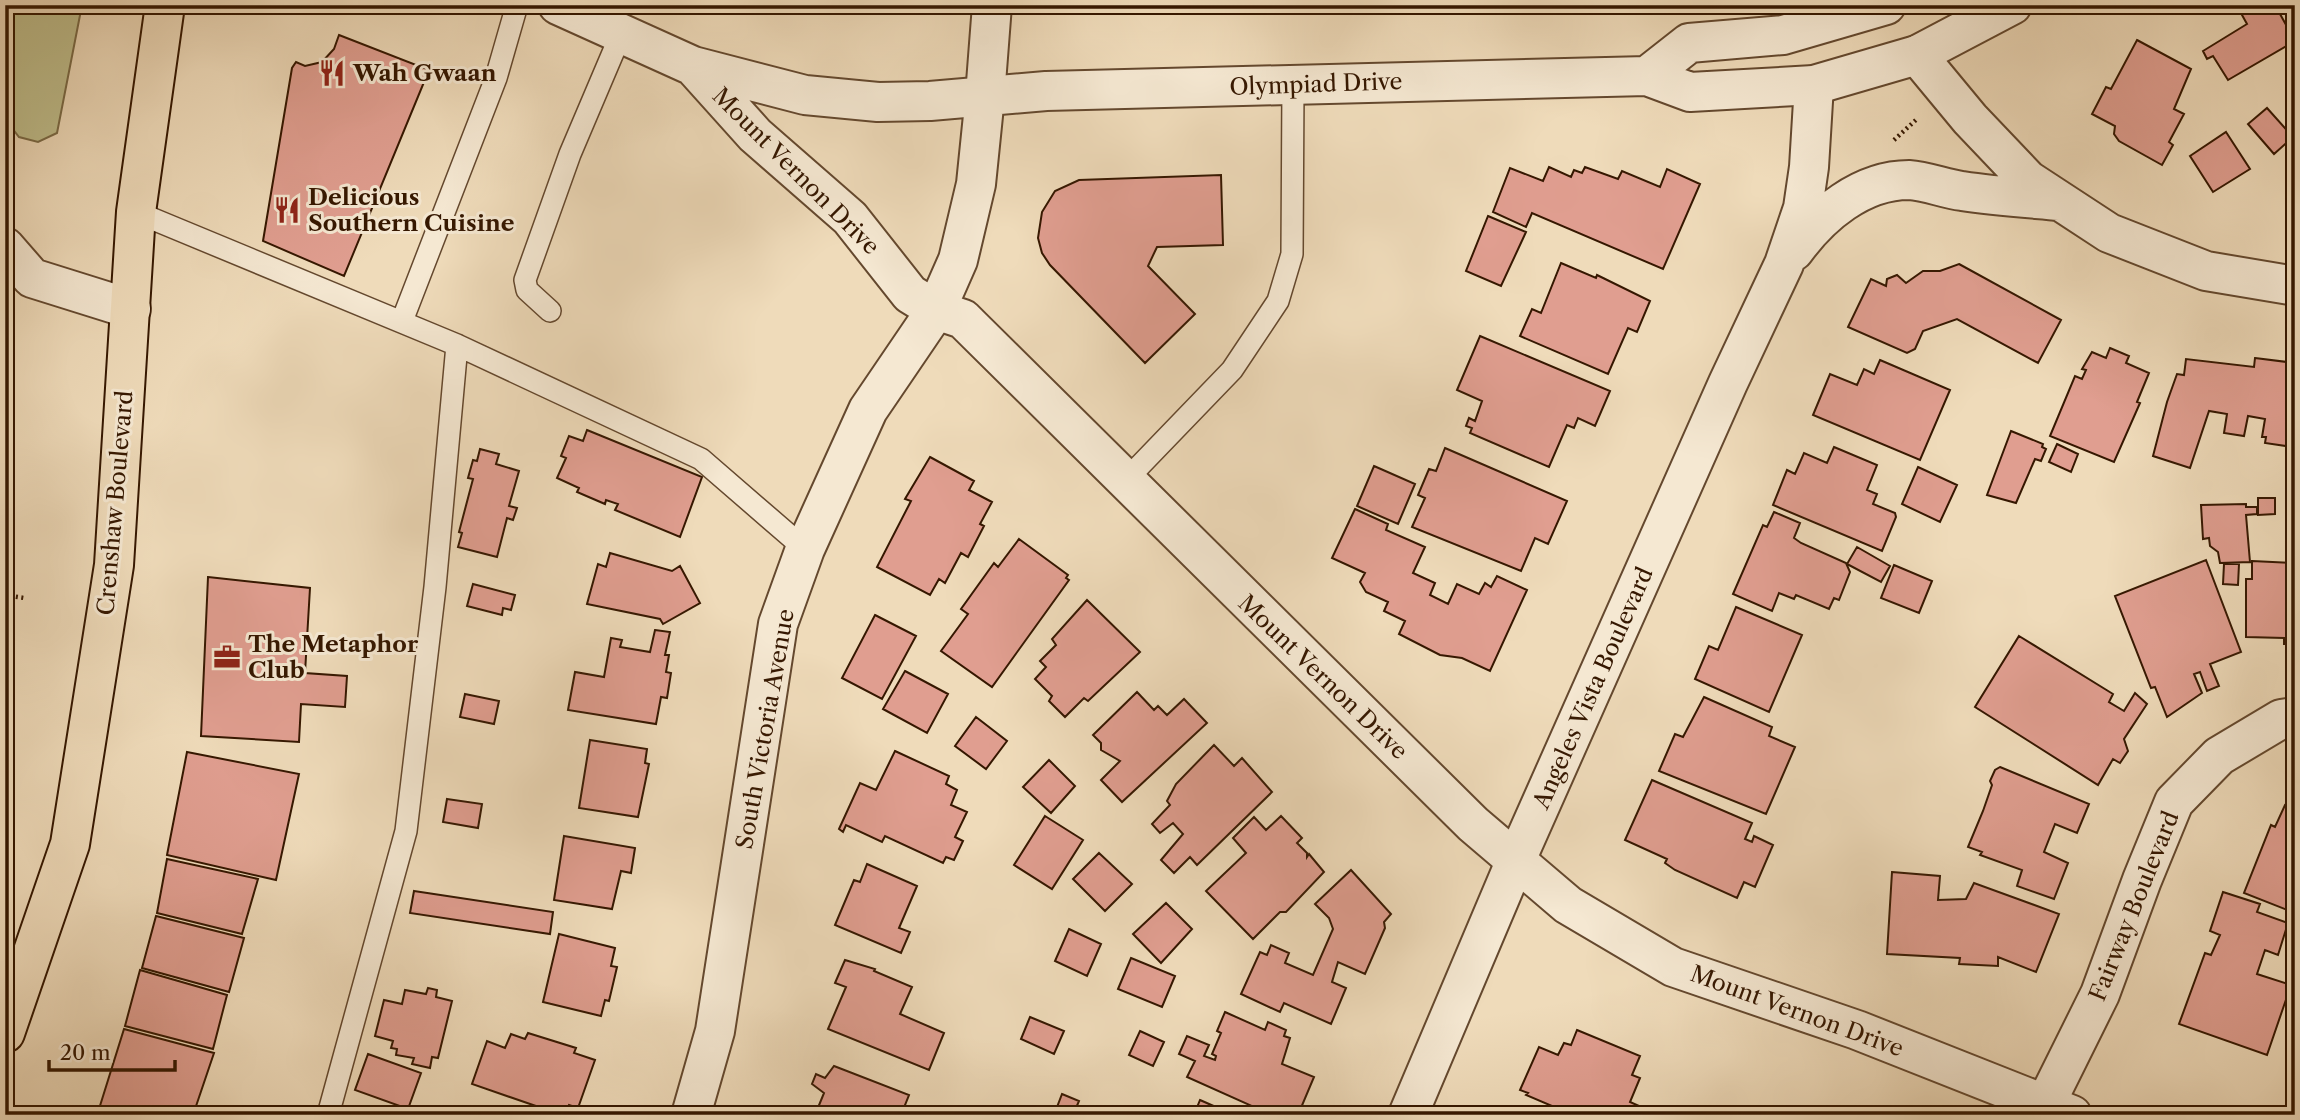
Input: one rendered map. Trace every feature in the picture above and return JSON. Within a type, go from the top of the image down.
[{"type":"main road","name":"Crenshaw Boulevard","points":[[5,1032],[70,844],[114,565],[136,212],[165,5]]},
{"type":"street","points":[[558,5],[693,66]]},
{"type":"street","name":"South Victoria Avenue","points":[[691,1115],[715,1031],[778,624],[805,549],[868,411],[936,310],[958,260],[976,184],[992,5]]},
{"type":"street","points":[[1647,76],[1689,43],[1783,35],[1886,5],[1917,55],[1970,119],[2028,180],[2109,233],[2206,271],[2295,286]]},
{"type":"street","points":[[1917,55],[2012,5]]},
{"type":"street","name":"Olympiad Drive","points":[[693,66],[805,95],[878,102],[1293,85],[1647,76],[1690,92],[1814,85],[1917,55]]},
{"type":"street","name":"Mount Vernon Drive","points":[[693,66],[755,135],[850,218],[910,294],[936,310],[962,319],[970,326],[1124,482],[1474,824],[1568,905],[1673,967],[1857,1030],[2052,1112]]},
{"type":"street","name":"Angeles Vista Boulevard","points":[[1408,1115],[1516,860],[1722,396],[1784,264],[1802,208],[1807,180],[1814,85]]},
{"type":"street","name":"Angeles Vista Boulevard","points":[[1784,264],[1814,224],[1840,204],[1882,183],[1911,180],[1959,191],[2060,201]]},
{"type":"street","points":[[5,247],[32,278],[131,309]]},
{"type":"street","name":"Fairway Boulevard","points":[[2052,1112],[2174,802],[2219,756],[2281,719],[2295,717]]},
{"type":"lane","points":[[402,321],[496,78],[517,5]]},
{"type":"lane","points":[[550,311],[527,290],[525,280],[570,154],[621,34]]},
{"type":"lane","points":[[1124,482],[1232,370],[1278,302],[1292,254],[1293,85]]},
{"type":"lane","points":[[136,212],[457,345],[701,459],[805,549]]},
{"type":"lane","points":[[328,1115],[406,831],[435,587],[457,345]]},
{"type":"path","points":[[5,596],[24,598]]},
{"type":"shaded area","points":[[5,5],[82,5],[57,133],[38,142],[19,137],[5,119]]},
{"type":"building","points":[[2275,5],[2295,41],[2228,80],[2213,56],[2207,59],[2203,51],[2247,24],[2237,6]]},
{"type":"building","points":[[339,35],[429,70],[344,276],[263,241],[292,68],[296,62],[305,66],[322,62],[334,49]]},
{"type":"building","points":[[2137,40],[2191,69],[2174,109],[2184,114],[2169,142],[2173,145],[2162,165],[2119,141],[2114,134],[2115,126],[2092,114],[2106,87],[2111,89]]},
{"type":"building","points":[[2267,108],[2293,137],[2274,154],[2248,124]]},
{"type":"building","points":[[2226,132],[2250,169],[2213,192],[2190,156]]},
{"type":"building","points":[[1549,167],[1571,177],[1574,170],[1582,173],[1585,167],[1618,179],[1622,171],[1660,187],[1667,169],[1700,184],[1663,269],[1532,213],[1526,227],[1493,212],[1510,168],[1543,181]]},
{"type":"building","points":[[1221,175],[1223,245],[1157,247],[1148,266],[1195,314],[1145,363],[1050,265],[1042,253],[1038,238],[1042,212],[1055,191],[1079,180]]},
{"type":"building","points":[[1488,216],[1526,232],[1501,286],[1466,271]]},
{"type":"building","points":[[1561,263],[1596,278],[1597,275],[1650,301],[1637,332],[1628,328],[1608,374],[1520,336],[1532,309],[1541,313]]},
{"type":"building","points":[[1959,264],[2061,320],[2038,363],[1957,319],[1923,331],[1915,349],[1907,353],[1848,327],[1871,279],[1886,286],[1887,279],[1897,275],[1906,283],[1923,271],[1940,271]]},
{"type":"building","points":[[1480,336],[1610,391],[1595,426],[1578,418],[1574,428],[1567,425],[1549,467],[1470,433],[1472,428],[1466,426],[1469,418],[1475,421],[1482,401],[1457,390]]},
{"type":"building","points":[[2110,348],[2129,356],[2126,363],[2149,373],[2137,402],[2140,403],[2114,462],[2050,436],[2075,376],[2082,379],[2086,370],[2082,369],[2092,352],[2106,358]]},
{"type":"building","points":[[2255,358],[2295,363],[2286,446],[2265,443],[2266,437],[2262,437],[2265,419],[2248,416],[2244,436],[2224,433],[2227,414],[2209,411],[2190,468],[2153,456],[2167,402],[2177,374],[2184,375],[2186,359],[2254,367]]},
{"type":"building","points":[[1880,360],[1950,390],[1920,460],[1813,415],[1830,374],[1857,385],[1864,369],[1874,374]]},
{"type":"building","points":[[587,430],[702,477],[680,537],[615,510],[618,504],[606,500],[605,504],[577,492],[579,488],[557,478],[566,458],[561,456],[569,436],[583,441]]},
{"type":"building","points":[[2011,431],[2043,444],[2042,447],[2046,449],[2041,461],[2035,459],[2016,503],[1987,495]]},
{"type":"building","points":[[2057,444],[2078,454],[2071,472],[2049,462]]},
{"type":"building","points":[[1834,447],[1877,465],[1867,490],[1877,494],[1873,504],[1895,513],[1896,517],[1882,551],[1773,505],[1787,470],[1795,474],[1804,453],[1827,463]]},
{"type":"building","points":[[1445,448],[1567,501],[1548,544],[1535,538],[1521,571],[1412,527],[1425,498],[1418,495],[1429,469],[1436,471]]},
{"type":"building","points":[[480,449],[499,454],[496,464],[519,471],[509,506],[517,508],[513,520],[507,518],[497,557],[458,547],[462,533],[459,532],[473,479],[468,478],[473,460],[477,461]]},
{"type":"building","points":[[930,457],[974,481],[969,490],[992,502],[980,524],[984,526],[968,557],[961,553],[945,583],[939,579],[930,595],[877,567],[911,501],[905,499]]},
{"type":"building","points":[[1374,466],[1415,484],[1398,524],[1357,506]]},
{"type":"building","points":[[1918,467],[1957,485],[1940,522],[1902,504]]},
{"type":"building","points":[[2258,498],[2275,498],[2275,514],[2258,515]]},
{"type":"building","points":[[2246,504],[2246,507],[2257,507],[2257,514],[2246,515],[2250,562],[2220,563],[2218,552],[2210,546],[2209,538],[2203,539],[2201,505]]},
{"type":"building","points":[[1355,509],[1388,524],[1386,530],[1425,547],[1413,573],[1435,583],[1430,595],[1448,604],[1457,584],[1479,594],[1485,583],[1491,587],[1497,576],[1527,590],[1490,671],[1462,658],[1440,655],[1399,634],[1405,621],[1384,611],[1388,602],[1366,592],[1360,582],[1365,573],[1332,558]]},
{"type":"building","points":[[1774,512],[1800,523],[1794,538],[1801,543],[1846,563],[1850,572],[1839,600],[1834,598],[1829,609],[1796,595],[1794,599],[1779,593],[1772,611],[1733,594],[1763,525],[1767,527]]},
{"type":"building","points":[[1019,539],[1068,575],[1066,578],[1069,580],[992,687],[941,651],[968,614],[961,609],[994,563],[998,567]]},
{"type":"building","points":[[1857,547],[1890,566],[1881,582],[1847,564]]},
{"type":"building","points":[[610,553],[672,571],[680,566],[700,603],[663,624],[660,619],[587,604],[598,564],[606,567]]},
{"type":"building","points":[[2206,560],[2241,652],[2210,664],[2219,686],[2207,691],[2200,672],[2194,674],[2202,693],[2167,717],[2155,687],[2151,688],[2115,596]]},
{"type":"building","points":[[2252,561],[2295,563],[2295,644],[2284,644],[2284,638],[2246,637],[2246,579],[2252,579]]},
{"type":"building","points":[[2224,564],[2239,564],[2238,585],[2223,584]]},
{"type":"building","points":[[1894,565],[1932,581],[1919,613],[1881,598]]},
{"type":"building","points":[[208,577],[310,588],[305,673],[347,676],[345,707],[301,704],[299,742],[201,736]]},
{"type":"building","points":[[473,584],[515,595],[511,610],[503,608],[502,615],[467,606]]},
{"type":"building","points":[[1087,600],[1140,652],[1088,701],[1084,698],[1065,717],[1049,701],[1052,696],[1035,679],[1046,667],[1040,661],[1056,645],[1052,639]]},
{"type":"building","points":[[1736,607],[1802,635],[1769,712],[1695,679],[1709,646],[1718,650]]},
{"type":"building","points":[[875,615],[916,636],[882,699],[842,678]]},
{"type":"building","points":[[655,630],[670,632],[665,655],[669,655],[666,672],[671,673],[667,698],[661,697],[656,724],[568,710],[575,672],[604,677],[611,638],[622,640],[620,647],[650,652]]},
{"type":"building","points":[[2019,636],[2113,694],[2109,702],[2124,711],[2135,693],[2147,704],[2124,739],[2128,751],[2120,763],[2113,759],[2098,785],[1975,707]]},
{"type":"building","points":[[905,671],[948,694],[927,733],[883,709]]},
{"type":"building","points":[[1137,692],[1154,710],[1158,706],[1167,715],[1184,699],[1207,723],[1122,802],[1101,780],[1120,761],[1101,750],[1101,743],[1093,735]]},
{"type":"building","points":[[465,694],[499,701],[494,724],[460,717]]},
{"type":"building","points":[[1704,697],[1772,727],[1769,736],[1795,747],[1766,814],[1659,771],[1675,734],[1683,737]]},
{"type":"building","points":[[976,717],[1007,741],[986,769],[955,746]]},
{"type":"building","points":[[590,740],[647,749],[645,763],[649,764],[638,817],[579,808]]},
{"type":"building","points":[[1214,745],[1234,766],[1242,758],[1272,792],[1197,865],[1190,857],[1174,873],[1161,860],[1183,834],[1173,823],[1160,833],[1152,824],[1170,805],[1167,801],[1176,784]]},
{"type":"building","points":[[895,751],[949,776],[946,784],[957,790],[951,805],[967,812],[955,837],[963,841],[954,860],[946,857],[943,863],[885,836],[882,842],[846,825],[843,832],[839,829],[860,783],[876,790]]},
{"type":"building","points":[[187,752],[299,774],[276,880],[167,855]]},
{"type":"building","points":[[1049,760],[1075,786],[1051,813],[1023,787]]},
{"type":"building","points":[[2000,767],[2089,804],[2077,833],[2055,824],[2044,852],[2068,863],[2054,899],[2017,886],[2022,870],[1980,855],[1982,852],[1968,847],[1992,785],[1990,781],[1995,770]]},
{"type":"building","points":[[1652,780],[1752,823],[1745,839],[1752,842],[1754,836],[1773,845],[1755,887],[1744,882],[1737,898],[1675,870],[1665,863],[1667,859],[1625,840]]},
{"type":"building","points":[[447,799],[482,804],[478,828],[443,822]]},
{"type":"building","points":[[2285,805],[2295,809],[2295,913],[2244,893],[2271,825],[2275,827]]},
{"type":"building","points":[[1045,816],[1083,840],[1052,889],[1014,865]]},
{"type":"building","points":[[1281,816],[1302,838],[1297,843],[1307,853],[1307,857],[1309,854],[1324,872],[1286,912],[1280,912],[1253,939],[1206,891],[1246,853],[1233,838],[1254,817],[1266,830]]},
{"type":"building","points":[[564,836],[635,848],[631,873],[621,871],[612,909],[554,900]]},
{"type":"building","points":[[1099,853],[1132,884],[1105,911],[1073,879]]},
{"type":"building","points":[[167,859],[258,879],[242,934],[157,913]]},
{"type":"building","points":[[867,864],[917,886],[899,928],[910,932],[901,953],[835,925],[854,880],[860,882]]},
{"type":"building","points":[[1351,870],[1391,914],[1384,922],[1385,928],[1365,974],[1338,962],[1332,982],[1346,988],[1331,1024],[1284,1003],[1280,1012],[1241,994],[1260,952],[1267,955],[1271,945],[1289,953],[1285,963],[1313,975],[1333,929],[1329,918],[1315,904]]},
{"type":"building","points":[[1892,872],[1940,876],[1938,900],[1966,899],[1974,883],[2059,914],[2036,972],[1998,957],[1998,966],[1959,964],[1960,958],[1887,954]]},
{"type":"building","points":[[414,891],[553,912],[550,934],[410,913]]},
{"type":"building","points":[[2223,892],[2260,904],[2257,912],[2288,923],[2278,955],[2265,950],[2257,974],[2291,985],[2267,1055],[2179,1024],[2205,953],[2211,955],[2220,935],[2210,931]]},
{"type":"building","points":[[1166,903],[1192,929],[1161,963],[1133,934]]},
{"type":"building","points":[[156,916],[244,938],[229,992],[142,968]]},
{"type":"building","points":[[1069,929],[1101,944],[1087,976],[1055,961]]},
{"type":"building","points":[[559,934],[615,948],[611,966],[617,967],[609,1001],[605,1000],[601,1016],[543,1002]]},
{"type":"building","points":[[1131,958],[1175,976],[1162,1007],[1118,989]]},
{"type":"building","points":[[845,960],[875,969],[874,971],[912,987],[900,1014],[944,1033],[929,1070],[828,1029],[846,987],[835,983]]},
{"type":"building","points":[[140,970],[227,995],[213,1049],[125,1026]]},
{"type":"building","points":[[428,988],[437,990],[436,997],[452,1001],[438,1058],[432,1057],[430,1068],[412,1064],[414,1058],[396,1055],[397,1049],[391,1048],[393,1041],[375,1036],[384,1000],[402,1004],[405,990],[426,994]]},
{"type":"building","points":[[1225,1012],[1265,1030],[1268,1022],[1286,1030],[1284,1036],[1290,1038],[1282,1064],[1314,1077],[1298,1115],[1272,1115],[1187,1077],[1195,1061],[1179,1054],[1187,1036],[1209,1045],[1204,1056],[1215,1060],[1216,1056],[1212,1054],[1221,1033],[1217,1031]]},
{"type":"building","points":[[1030,1017],[1064,1031],[1054,1054],[1021,1039]]},
{"type":"building","points":[[124,1029],[214,1053],[193,1115],[118,1115],[99,1109]]},
{"type":"building","points":[[1577,1030],[1640,1056],[1632,1075],[1640,1078],[1630,1102],[1659,1115],[1573,1115],[1520,1090],[1539,1047],[1558,1055],[1564,1043],[1571,1045]]},
{"type":"building","points":[[1140,1031],[1164,1042],[1153,1066],[1129,1055]]},
{"type":"building","points":[[528,1033],[576,1048],[574,1053],[595,1060],[578,1108],[569,1105],[565,1115],[562,1115],[472,1084],[487,1041],[505,1048],[511,1034],[525,1039]]},
{"type":"building","points":[[368,1054],[421,1073],[408,1109],[355,1090]]},
{"type":"building","points":[[834,1066],[909,1095],[901,1115],[815,1115],[824,1093],[812,1084],[816,1074],[825,1078]]},
{"type":"building","points":[[1062,1094],[1079,1101],[1073,1115],[1054,1115]]},
{"type":"building","points":[[1200,1100],[1234,1115],[1194,1115]]},
{"type":"place","name":"Wah Gwaan","points":[[332,73]]},
{"type":"place","name":"Delicious Southern Cuisine","points":[[287,210]]},
{"type":"place","name":"The Metaphor Club","points":[[227,657]]}]
